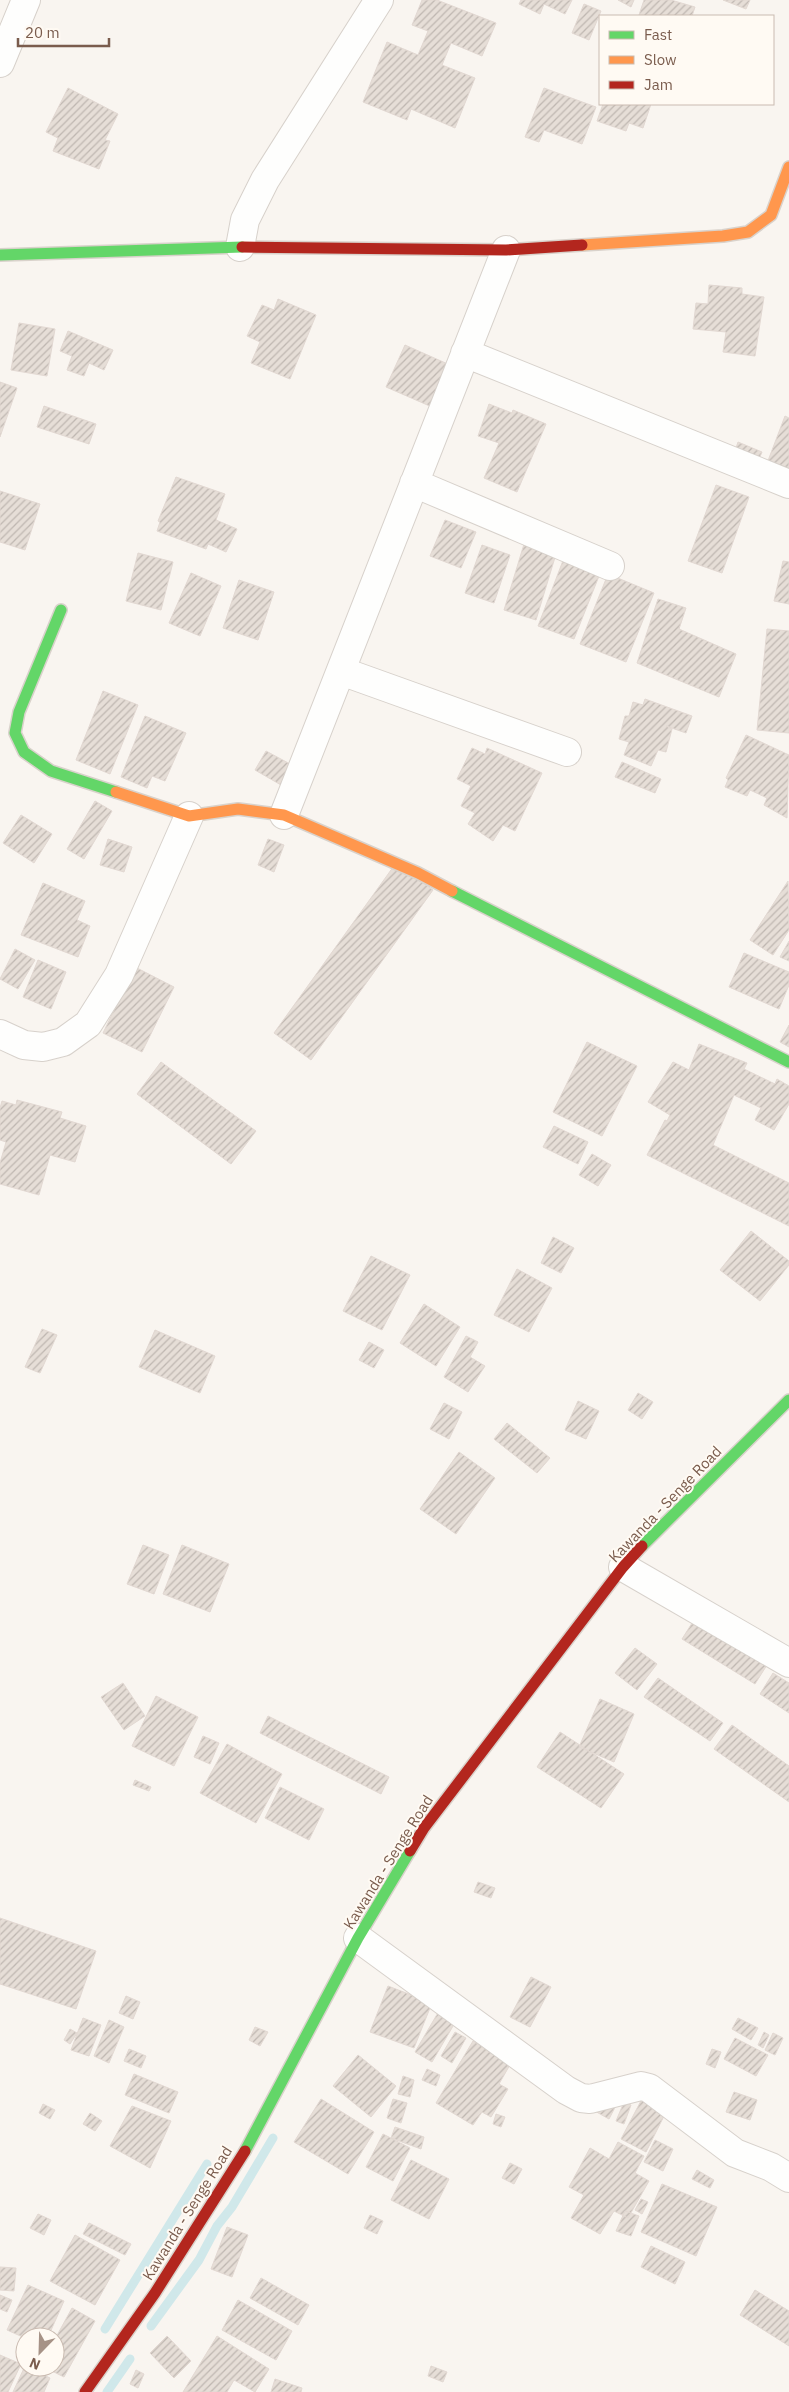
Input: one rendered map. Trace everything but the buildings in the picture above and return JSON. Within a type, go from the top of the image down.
[{"type":"street","points":[[0,63],[26,0]]},
{"type":"street","points":[[240,247],[245,220],[265,180],[380,0]]},
{"type":"street","points":[[0,255],[240,247],[506,250],[724,236],[748,232],[771,215],[789,167]]},
{"type":"street","points":[[284,815],[506,250]]},
{"type":"street","points":[[465,353],[789,484]]},
{"type":"street","points":[[414,483],[610,566]]},
{"type":"street","points":[[61,610],[19,712],[15,733],[24,752],[51,771],[189,816],[238,809],[284,815],[418,873],[789,1062]]},
{"type":"street","points":[[341,671],[567,752]]},
{"type":"street","points":[[0,1034],[24,1045],[43,1047],[63,1042],[88,1024],[119,975],[189,816]]},
{"type":"street","name":"Kawanda - Senge Road","points":[[85,2392],[154,2293],[238,2164],[358,1938],[424,1828],[623,1567],[657,1530],[789,1400]]},
{"type":"street","points":[[623,1567],[789,1662]]},
{"type":"street","points":[[358,1938],[566,2090],[582,2098],[590,2099],[641,2086],[649,2088],[735,2153],[772,2167],[789,2178]]},
{"type":"waterway","points":[[151,2326],[199,2260],[217,2226],[232,2207],[273,2138]]},
{"type":"waterway","points":[[105,2329],[207,2164]]},
{"type":"waterway","points":[[107,2392],[130,2359]]},
{"type":"traffic: fast","points":[[0,255],[242,247]]},
{"type":"traffic: fast","points":[[61,610],[19,712],[15,733],[24,752],[51,771],[116,792]]},
{"type":"traffic: fast","points":[[452,891],[789,1062]]},
{"type":"traffic: fast","points":[[642,1546],[789,1400]]},
{"type":"traffic: fast","points":[[245,2151],[358,1938],[410,1851]]},
{"type":"traffic: slow","points":[[582,245],[723,236],[748,232],[771,215],[789,167]]},
{"type":"traffic: slow","points":[[116,792],[189,816],[238,809],[284,815],[418,873],[452,891]]},
{"type":"traffic: jam","points":[[242,247],[506,250],[582,245]]},
{"type":"traffic: jam","points":[[410,1851],[424,1828],[623,1567],[642,1546]]},
{"type":"traffic: jam","points":[[85,2392],[155,2293],[245,2151]]}]
